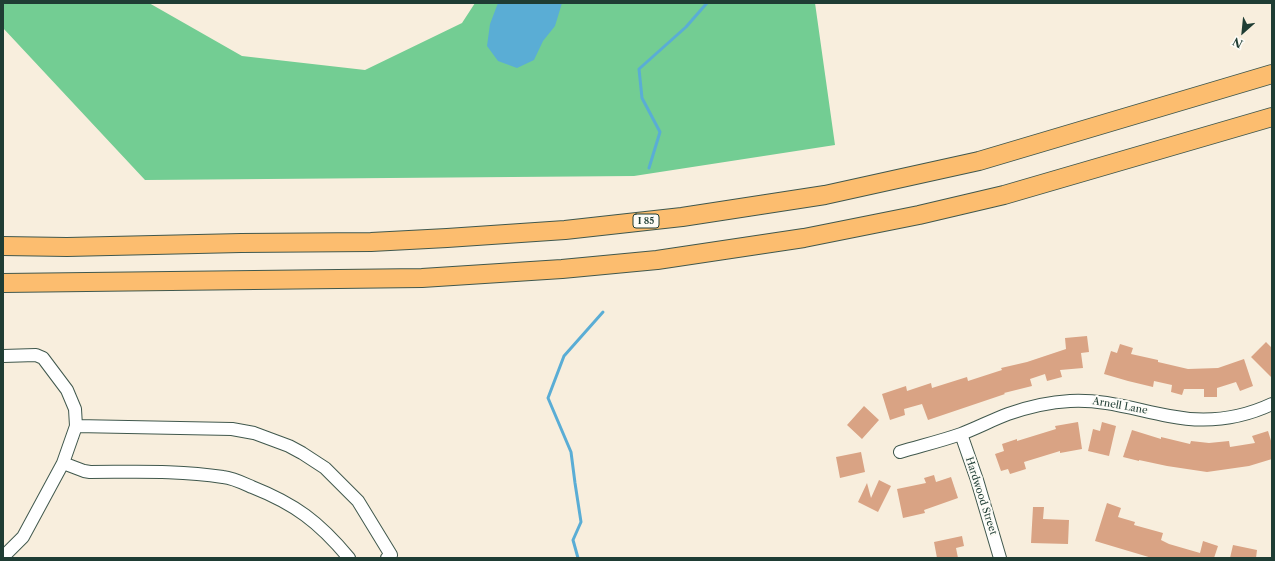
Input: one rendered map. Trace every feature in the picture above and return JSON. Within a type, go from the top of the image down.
[{"type":"highway","name":"I 85","points":[[3,246],[67,247],[241,242],[386,241],[565,230],[682,217],[825,194],[979,161],[1272,74]]},
{"type":"highway","points":[[3,283],[422,278],[562,269],[665,258],[804,238],[919,215],[1004,195],[1272,117]]},
{"type":"street","points":[[3,356],[36,355],[44,358],[67,390],[75,409],[76,426],[63,463],[23,537],[5,551]]},
{"type":"street","name":"Arnell Lane","points":[[900,452],[961,434],[1009,414],[1046,404],[1070,401],[1095,401],[1120,404],[1170,416],[1195,420],[1220,419],[1245,415],[1272,404]]},
{"type":"street","points":[[76,426],[232,429],[254,433],[289,446],[325,468],[358,502],[391,555],[387,558]]},
{"type":"street","name":"Hardwood Street","points":[[961,434],[977,480],[1000,558]]},
{"type":"street","points":[[63,463],[90,472],[180,472],[233,479],[271,494],[300,511],[316,523],[349,558]]},
{"type":"green space","points":[[3,3],[149,3],[242,56],[365,70],[462,23],[475,3],[815,3],[835,145],[634,176],[145,180],[3,28]]},
{"type":"water","points":[[498,3],[562,3],[555,26],[543,41],[534,60],[517,68],[498,61],[487,46],[490,24]]},
{"type":"building","points":[[1087,336],[1089,352],[1081,353],[1083,368],[1060,370],[1062,377],[1047,381],[1045,374],[1030,379],[1032,386],[1004,393],[1005,394],[928,420],[922,404],[904,409],[905,415],[890,420],[882,394],[906,386],[907,391],[931,383],[932,388],[967,377],[968,381],[1002,370],[1001,368],[1027,362],[1066,349],[1065,338]]},
{"type":"building","points":[[1266,342],[1272,348],[1272,378],[1251,357]]},
{"type":"building","points":[[1120,344],[1133,348],[1131,354],[1188,369],[1218,368],[1244,359],[1253,386],[1240,391],[1236,382],[1217,388],[1217,397],[1204,397],[1204,389],[1184,389],[1182,395],[1171,392],[1172,385],[1154,381],[1153,387],[1104,374],[1111,351],[1117,353]]},
{"type":"building","points":[[864,406],[879,420],[862,439],[847,425]]},
{"type":"building","points":[[1078,422],[1082,449],[1060,453],[1060,451],[1024,462],[1026,469],[1010,474],[1008,469],[1001,471],[995,454],[1004,451],[1002,444],[1056,429],[1055,426]]},
{"type":"building","points":[[1102,422],[1116,426],[1109,456],[1088,451],[1093,429],[1100,431]]},
{"type":"building","points":[[1132,430],[1161,439],[1161,437],[1190,444],[1191,441],[1209,443],[1229,441],[1230,447],[1255,443],[1252,436],[1268,431],[1272,444],[1272,459],[1249,466],[1207,472],[1139,461],[1123,457]]},
{"type":"building","points":[[861,452],[865,472],[840,478],[836,457]]},
{"type":"building","points":[[934,475],[936,482],[951,477],[958,498],[924,510],[925,513],[903,518],[897,489],[926,483],[924,478]]},
{"type":"building","points":[[879,480],[891,486],[878,512],[858,502],[867,483],[871,498]]},
{"type":"building","points":[[1107,503],[1121,508],[1118,517],[1135,522],[1134,525],[1163,533],[1161,540],[1169,544],[1200,553],[1203,541],[1218,546],[1214,558],[1152,558],[1095,541]]},
{"type":"building","points":[[1033,507],[1044,507],[1043,519],[1069,520],[1068,544],[1031,543]]},
{"type":"building","points":[[962,536],[964,546],[956,548],[958,558],[937,558],[934,542]]},
{"type":"building","points":[[1233,545],[1257,550],[1256,558],[1230,558]]},
{"type":"waterway","points":[[649,168],[660,132],[642,98],[639,69],[686,27],[707,3]]},
{"type":"waterway","points":[[578,558],[573,540],[581,522],[571,452],[548,398],[564,356],[603,312]]}]
